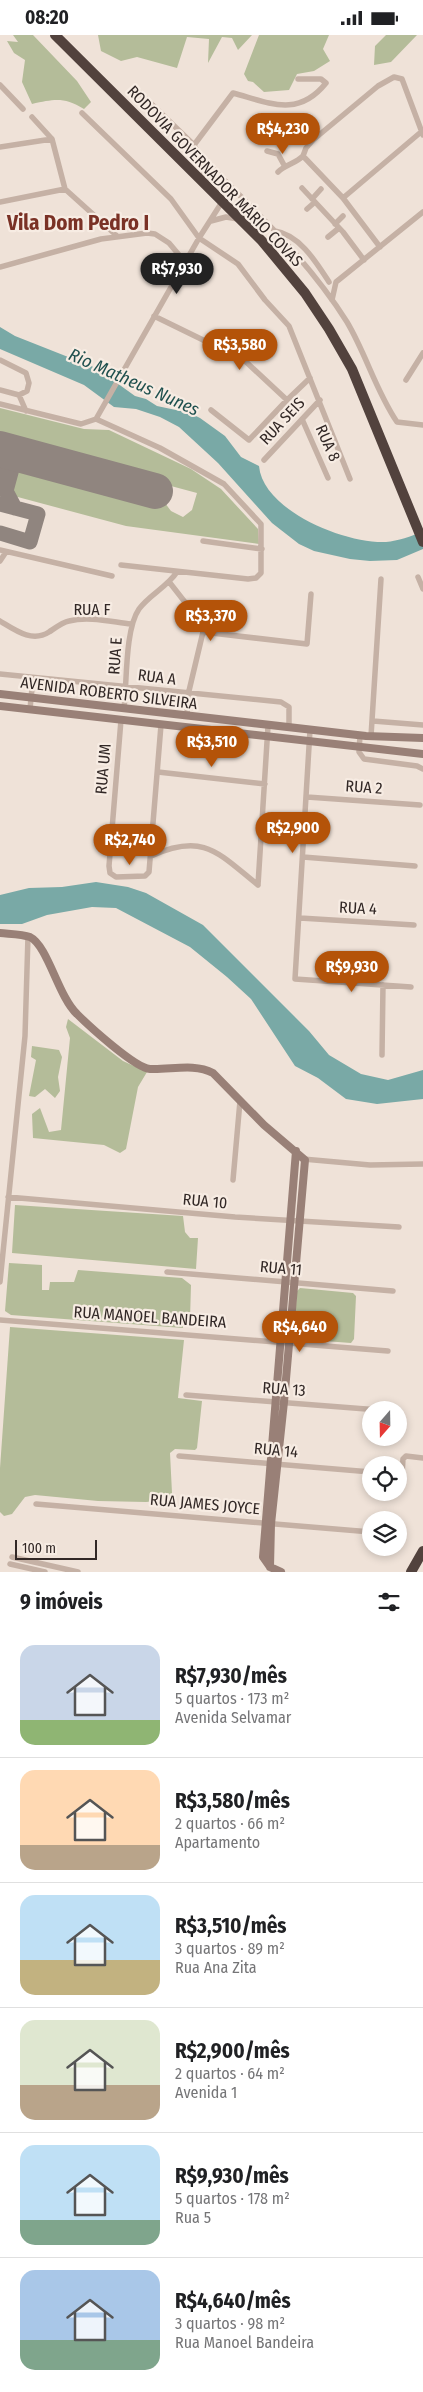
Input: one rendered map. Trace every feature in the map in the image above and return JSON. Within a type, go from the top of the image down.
[{"type":"highway","name":"RODOVIA GOVERNADOR MÁRIO COVAS","points":[[55,35],[241,221],[296,281],[337,341],[363,393],[423,542]]},
{"type":"highway","points":[[411,1572],[423,1551]]},
{"type":"street","points":[[278,172],[284,165],[295,163],[303,156],[306,148],[313,140],[378,86],[394,77],[402,79],[422,134],[343,198]]},
{"type":"street","points":[[194,145],[233,93],[278,105],[304,103],[316,96],[326,83],[321,79],[298,79]]},
{"type":"street","points":[[0,85],[23,109]]},
{"type":"street","points":[[139,92],[194,145],[210,167],[275,231],[319,281],[354,335],[396,422],[423,425]]},
{"type":"street","points":[[82,113],[171,199],[199,238],[238,264],[265,301],[289,326],[350,479]]},
{"type":"street","points":[[32,117],[52,139],[65,189],[116,235]]},
{"type":"street","points":[[0,147],[52,139]]},
{"type":"street","points":[[267,151],[278,154],[284,165]]},
{"type":"street","points":[[303,156],[343,198],[380,247]]},
{"type":"street","points":[[199,179],[210,167]]},
{"type":"street","points":[[302,188],[337,226],[364,260]]},
{"type":"street","points":[[0,201],[65,189]]},
{"type":"street","points":[[307,209],[321,189]]},
{"type":"street","points":[[0,404],[81,424],[96,419],[117,379],[222,202]]},
{"type":"street","points":[[319,281],[336,282],[423,212]]},
{"type":"street","points":[[328,237],[343,216]]},
{"type":"street","points":[[210,221],[226,217],[241,221]]},
{"type":"street","points":[[275,231],[286,232],[299,244],[316,263],[329,282]]},
{"type":"street","points":[[0,267],[116,235],[155,234],[169,243],[185,262]]},
{"type":"street","points":[[332,300],[336,282]]},
{"type":"street","points":[[154,316],[244,360],[287,400]]},
{"type":"street","points":[[406,380],[423,353]]},
{"type":"street","points":[[0,360],[26,373],[29,383],[27,391],[19,395],[0,390]]},
{"type":"street","points":[[211,410],[249,440],[310,378]]},
{"type":"street","points":[[19,395],[26,411]]},
{"type":"street","name":"RUA SEIS","points":[[264,460],[320,400]]},
{"type":"street","points":[[96,419],[160,448],[224,484],[261,524],[261,573],[256,578],[248,579],[120,565]]},
{"type":"street","name":"RUA 8","points":[[302,419],[328,478]]},
{"type":"street","points":[[203,541],[262,549]]},
{"type":"street","points":[[0,561],[3,551],[112,576]]},
{"type":"street","points":[[177,571],[170,583],[188,606],[203,632],[188,695],[187,716]]},
{"type":"street","points":[[418,577],[423,589]]},
{"type":"street","points":[[371,736],[381,579]]},
{"type":"street","name":"RUA E","points":[[124,708],[131,624],[139,608],[170,583]]},
{"type":"street","points":[[203,632],[307,644],[312,594]]},
{"type":"street","name":"RUA F","points":[[0,621],[26,635],[36,637],[45,635],[68,621],[83,619],[131,624]]},
{"type":"street","name":"RUA A","points":[[0,674],[286,704],[289,707],[289,727]]},
{"type":"street","points":[[30,709],[33,678]]},
{"type":"street","name":"AVENIDA ROBERTO SILVEIRA","points":[[0,694],[310,730],[371,736],[423,738]]},
{"type":"street","name":"AVENIDA ROBERTO SILVEIRA","points":[[0,706],[423,754]]},
{"type":"street","points":[[109,707],[105,714],[110,719]]},
{"type":"street","points":[[121,720],[124,708]]},
{"type":"street","name":"RUA UM","points":[[121,720],[110,873],[116,877],[145,876],[149,872],[151,856]]},
{"type":"street","points":[[373,721],[423,725]]},
{"type":"street","points":[[161,725],[151,856],[180,845],[198,845],[213,850],[258,885],[268,725]]},
{"type":"street","points":[[310,730],[295,979],[412,987]]},
{"type":"street","points":[[360,735],[359,755],[364,759],[421,767]]},
{"type":"street","points":[[158,772],[265,784]]},
{"type":"street","name":"RUA 2","points":[[307,797],[420,805]]},
{"type":"street","points":[[303,857],[415,866]]},
{"type":"street","name":"RUA 4","points":[[300,918],[414,925]]},
{"type":"street","points":[[0,933],[28,936],[42,949],[61,994],[75,1013],[96,1033],[148,1069],[204,1068],[213,1073],[264,1125],[296,1155],[305,1160],[370,1165],[423,1164]]},
{"type":"street","points":[[0,1282],[24,1037],[28,936]]},
{"type":"street","points":[[382,1055],[383,985]]},
{"type":"street","points":[[233,1180],[240,1101]]},
{"type":"street","points":[[274,1464],[275,1402],[296,1155]]},
{"type":"street","points":[[275,1570],[268,1523],[274,1464],[284,1403],[305,1160]]},
{"type":"street","name":"RUA 10","points":[[8,1197],[299,1221],[399,1227]]},
{"type":"street","name":"RUA 11","points":[[167,1272],[393,1291]]},
{"type":"street","name":"RUA MANOEL BANDEIRA","points":[[0,1319],[388,1351]]},
{"type":"street","name":"RUA 13","points":[[186,1395],[362,1409]]},
{"type":"street","name":"RUA 14","points":[[179,1456],[362,1471]]},
{"type":"street","points":[[407,1457],[423,1458]]},
{"type":"street","name":"RUA JAMES JOYCE","points":[[36,1504],[362,1531]]},
{"type":"street","points":[[45,1572],[11,1561],[78,1572]]},
{"type":"green space","points":[[13,35],[33,35],[77,81],[91,102],[84,109],[71,102],[59,100],[32,104],[22,82],[25,60],[14,53],[7,41],[18,42]]},
{"type":"green space","points":[[98,35],[252,35],[238,50],[232,38],[222,37],[208,63],[209,39],[187,37],[177,68],[137,57],[121,61],[101,51]]},
{"type":"green space","points":[[259,35],[329,35],[323,49],[330,61],[314,71],[297,74],[289,90],[264,92],[253,82],[248,81],[244,74]]},
{"type":"green space","points":[[386,35],[417,35],[391,62],[374,65],[375,46]]},
{"type":"green space","points":[[0,408],[84,429],[109,430],[191,469],[221,489],[258,529],[259,544],[126,526],[14,496],[10,489],[16,468],[23,465],[165,503],[171,511],[183,517],[192,510],[197,493],[0,440]]},
{"type":"green space","points":[[68,1019],[123,1061],[147,1072],[138,1087],[126,1149],[120,1153],[104,1145],[33,1138],[32,1114],[40,1108],[49,1132],[61,1130],[70,1038],[66,1027]]},
{"type":"green space","points":[[32,1046],[59,1050],[62,1057],[58,1077],[60,1091],[55,1098],[45,1089],[35,1097],[29,1096],[36,1060],[31,1057]]},
{"type":"green space","points":[[15,1205],[183,1216],[185,1232],[190,1238],[198,1238],[196,1269],[12,1253]]},
{"type":"green space","points":[[9,1263],[42,1265],[42,1290],[49,1290],[50,1282],[74,1282],[78,1270],[182,1278],[191,1285],[190,1319],[182,1319],[183,1328],[11,1315],[5,1311]]},
{"type":"green space","points":[[300,1288],[353,1293],[356,1296],[354,1339],[351,1343],[298,1339],[294,1335],[297,1291]]},
{"type":"green space","points":[[10,1327],[184,1340],[178,1398],[202,1401],[197,1448],[195,1450],[175,1449],[170,1453],[172,1493],[169,1500],[146,1502],[98,1501],[35,1495],[25,1497],[12,1514],[4,1516],[0,1512],[0,1468]]},
{"type":"water","points":[[0,327],[15,336],[96,368],[135,396],[146,399],[157,406],[190,413],[200,418],[225,436],[241,457],[259,466],[264,482],[275,497],[290,510],[309,522],[329,531],[369,541],[386,542],[423,532],[423,549],[397,560],[370,561],[350,559],[314,551],[299,544],[272,523],[218,463],[179,427],[160,417],[136,409],[114,407],[84,385],[0,349]]},
{"type":"water","points":[[96,882],[128,887],[146,893],[203,925],[309,1031],[329,1055],[361,1074],[388,1080],[423,1070],[423,1099],[377,1104],[346,1099],[318,1078],[295,1066],[251,999],[227,977],[190,947],[116,908],[92,907],[47,915],[22,924],[0,924],[0,895],[29,888],[62,887]]},
{"type":"taxiway","points":[[3,450],[7,464],[3,478]]},
{"type":"taxiway","points":[[15,508],[6,491],[13,465],[27,457]]},
{"type":"taxiway","points":[[0,504],[38,514],[30,542],[0,533]]},
{"type":"runway","points":[[0,449],[155,491]]},
{"type":"district","name":"Vila Dom Pedro I","points":[[78,223]]},
{"type":"water label","name":"Rio Matheus Nunes","points":[[134,382]]}]
